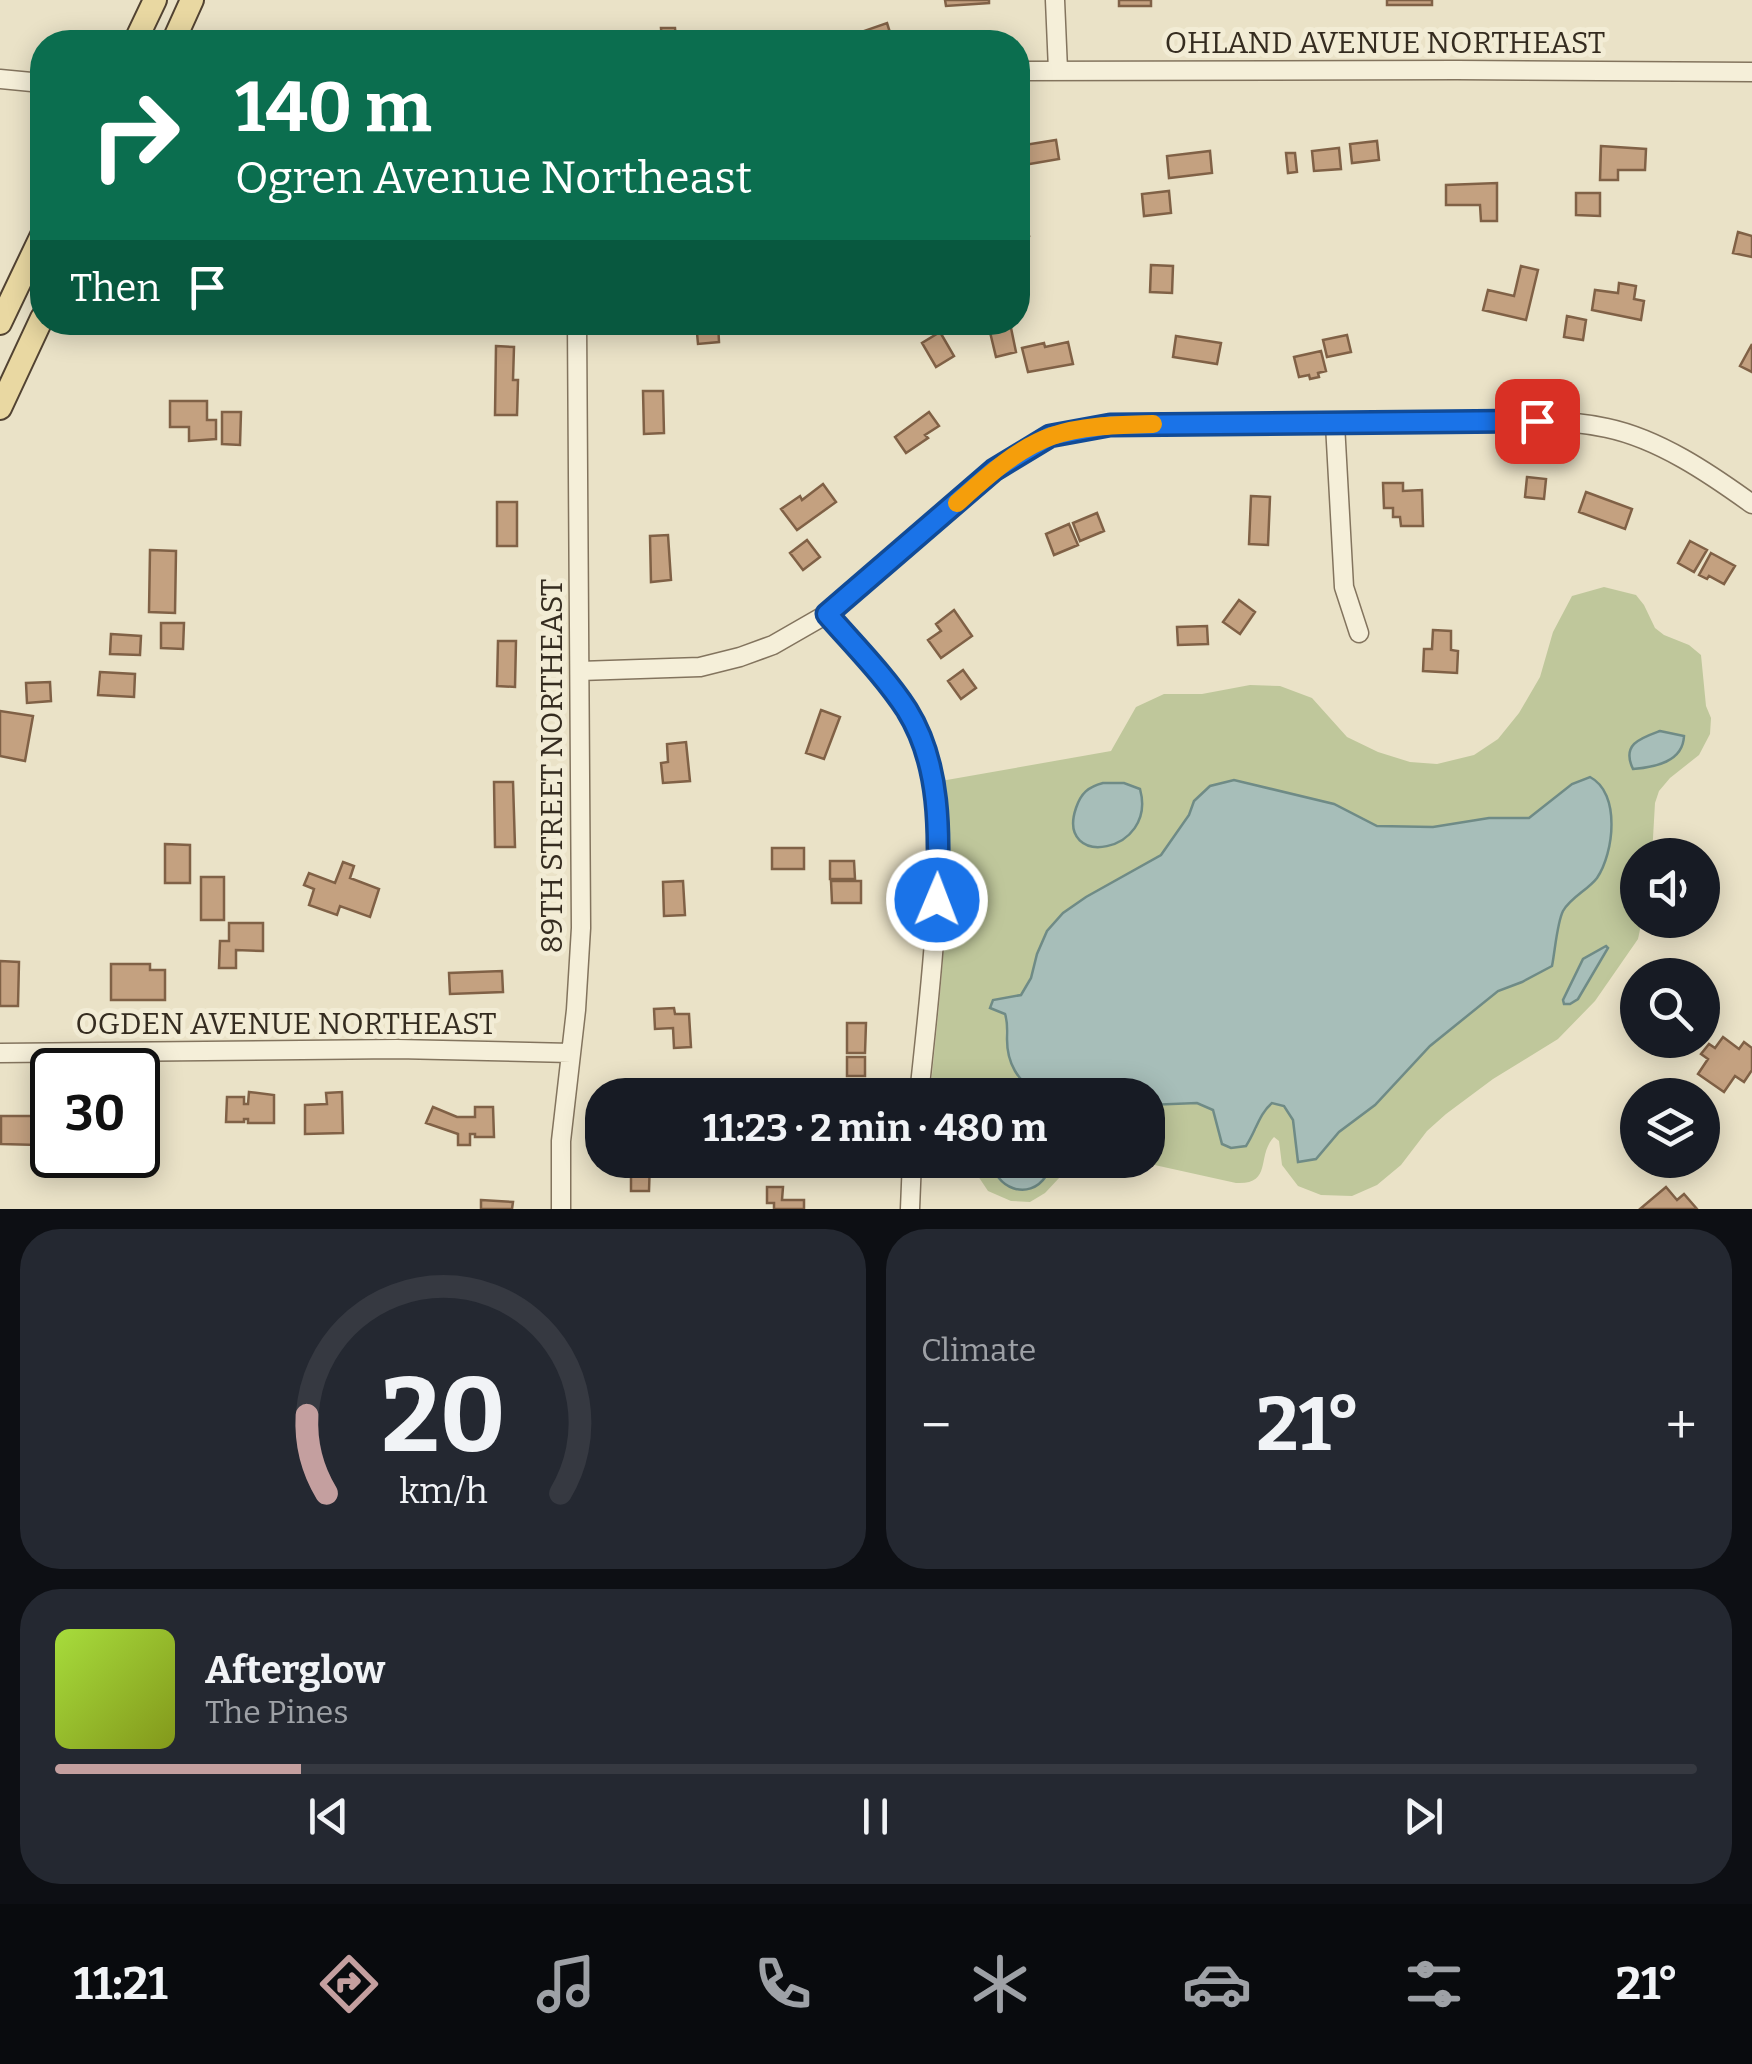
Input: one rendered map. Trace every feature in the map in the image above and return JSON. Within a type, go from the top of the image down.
[{"type":"main road","points":[[141,30],[155,0]]},
{"type":"main road","points":[[178,30],[192,0]]},
{"type":"main road","points":[[0,323],[30,260]]},
{"type":"main road","points":[[0,408],[34,335]]},
{"type":"street","points":[[1054,0],[1058,70]]},
{"type":"street","name":"OHLAND AVENUE NORTHEAST","points":[[1030,71],[1752,72]]},
{"type":"street","points":[[0,79],[30,82]]},
{"type":"street","name":"89TH STREET NORTHEAST","points":[[560,1209],[561,1141],[581,928],[578,335]]},
{"type":"street","points":[[580,671],[700,667],[773,645],[827,614],[994,470],[1050,436],[1110,425],[1537,421],[1585,424],[1611,428],[1674,454],[1749,495]]},
{"type":"street","points":[[1335,424],[1344,587],[1359,634]]},
{"type":"street","points":[[827,614],[908,712],[931,769],[938,869],[934,961],[921,1078]]},
{"type":"street","name":"OGDEN AVENUE NORTHEAST","points":[[0,1053],[381,1049],[572,1052]]},
{"type":"street","points":[[910,1209],[911,1178]]},
{"type":"green space","points":[[1604,587],[1636,595],[1655,628],[1701,655],[1710,734],[1699,755],[1659,791],[1653,838],[1620,838],[1620,938],[1638,938],[1625,958],[1620,958],[1620,965],[1595,1001],[1558,1039],[1446,1114],[1401,1165],[1377,1185],[1352,1196],[1321,1195],[1298,1186],[1282,1165],[1279,1141],[1274,1137],[1260,1174],[1248,1182],[1236,1183],[1165,1167],[1165,1104],[1198,1103],[1213,1110],[1219,1135],[1256,1130],[1262,1112],[1272,1103],[1285,1106],[1293,1120],[1296,1152],[1325,1150],[1339,1132],[1375,1105],[1430,1046],[1498,991],[1552,965],[1563,911],[1597,878],[1608,854],[1611,809],[1600,785],[1590,777],[1572,784],[1530,818],[1489,818],[1433,827],[1377,826],[1334,804],[1234,780],[1210,786],[1194,801],[1189,815],[1161,855],[1063,913],[1021,995],[993,1000],[1006,1019],[1007,1046],[1021,1078],[932,1078],[946,899],[941,781],[1111,751],[1136,707],[1164,694],[1202,694],[1250,685],[1280,686],[1312,698],[1347,737],[1410,762],[1437,764],[1474,755],[1498,739],[1519,713],[1540,677],[1553,632],[1572,596]],"holes":[[[1606,946],[1578,999],[1563,1000],[1583,959]]]},
{"type":"green space","points":[[979,1178],[1059,1178],[1030,1202],[1011,1201],[988,1191]]},
{"type":"water","points":[[1660,731],[1684,736],[1679,752],[1659,765],[1633,769],[1631,748]]},
{"type":"water","points":[[1590,777],[1600,785],[1607,796],[1612,824],[1607,854],[1597,878],[1563,911],[1552,966],[1498,991],[1430,1046],[1375,1105],[1339,1132],[1316,1159],[1298,1162],[1293,1120],[1284,1106],[1272,1103],[1246,1146],[1231,1148],[1222,1144],[1213,1110],[1197,1103],[1165,1104],[1165,1078],[1020,1078],[1015,1071],[1009,1056],[1005,1014],[990,1008],[993,1000],[1021,995],[1047,931],[1063,913],[1161,855],[1189,815],[1194,801],[1210,786],[1234,780],[1334,804],[1377,826],[1433,827],[1489,818],[1529,818],[1572,784]]},
{"type":"water","points":[[1103,783],[1124,783],[1140,789],[1142,811],[1135,828],[1122,840],[1092,846],[1080,840],[1073,828],[1076,808],[1086,791]]},
{"type":"water","points":[[1606,946],[1578,999],[1564,1004],[1583,959]]},
{"type":"water","points":[[999,1178],[1044,1178],[1022,1190]]},
{"type":"building","points":[[945,0],[989,0],[989,3],[946,6]]},
{"type":"building","points":[[1119,0],[1151,0],[1151,6],[1119,6]]},
{"type":"building","points":[[1387,0],[1432,0],[1432,5],[1387,5]]},
{"type":"building","points":[[887,23],[889,30],[867,30]]},
{"type":"building","points":[[1056,140],[1059,159],[1030,164],[1030,144]]},
{"type":"building","points":[[1377,141],[1379,160],[1352,163],[1350,144]]},
{"type":"building","points":[[1601,146],[1646,149],[1645,170],[1618,170],[1618,180],[1600,180]]},
{"type":"building","points":[[1339,148],[1341,169],[1314,171],[1312,151]]},
{"type":"building","points":[[1210,151],[1212,173],[1169,178],[1167,156]]},
{"type":"building","points":[[1286,153],[1295,153],[1297,172],[1288,173]]},
{"type":"building","points":[[1497,183],[1497,221],[1481,221],[1480,205],[1446,205],[1446,185]]},
{"type":"building","points":[[1169,191],[1171,213],[1144,216],[1142,194]]},
{"type":"building","points":[[1576,193],[1600,193],[1600,216],[1576,215]]},
{"type":"building","points":[[1738,232],[1752,236],[1752,257],[1733,253]]},
{"type":"building","points":[[1151,265],[1173,266],[1172,293],[1150,292]]},
{"type":"building","points":[[1521,266],[1538,270],[1526,320],[1483,310],[1488,290],[1514,296]]},
{"type":"building","points":[[1619,283],[1636,286],[1634,299],[1644,301],[1641,320],[1592,310],[1595,290],[1618,293]]},
{"type":"building","points":[[1567,316],[1586,320],[1583,340],[1564,337]]},
{"type":"building","points":[[697,335],[719,335],[719,342],[698,344]]},
{"type":"building","points":[[942,335],[954,356],[936,367],[922,343]]},
{"type":"building","points":[[991,335],[1012,335],[1016,352],[996,357]]},
{"type":"building","points":[[1347,335],[1351,352],[1327,357],[1323,340]]},
{"type":"building","points":[[1176,336],[1221,343],[1217,364],[1173,357]]},
{"type":"building","points":[[1068,342],[1073,364],[1028,372],[1022,348]]},
{"type":"building","points":[[1752,344],[1752,372],[1740,366]]},
{"type":"building","points":[[496,346],[514,347],[517,415],[495,415]]},
{"type":"building","points":[[1321,351],[1326,371],[1310,379],[1309,375],[1299,377],[1294,357]]},
{"type":"building","points":[[643,391],[663,391],[664,433],[644,434]]},
{"type":"building","points":[[170,401],[207,401],[207,420],[216,420],[216,439],[189,441],[189,427],[170,427]]},
{"type":"building","points":[[222,412],[241,412],[240,445],[222,444]]},
{"type":"building","points":[[929,412],[939,426],[906,453],[895,437]]},
{"type":"building","points":[[1527,477],[1546,479],[1544,499],[1525,497]]},
{"type":"building","points":[[1383,483],[1403,483],[1403,491],[1422,490],[1423,526],[1401,526],[1400,517],[1393,517],[1393,508],[1384,508]]},
{"type":"building","points":[[823,484],[836,502],[797,530],[781,509],[800,496],[802,500]]},
{"type":"building","points":[[1586,492],[1632,509],[1625,529],[1579,512]]},
{"type":"building","points":[[1251,496],[1270,497],[1268,545],[1249,544]]},
{"type":"building","points":[[497,502],[517,502],[517,546],[497,546]]},
{"type":"building","points":[[1097,513],[1104,531],[1080,541],[1073,523]]},
{"type":"building","points":[[1069,524],[1078,545],[1054,555],[1046,534]]},
{"type":"building","points":[[668,535],[671,580],[651,582],[650,536]]},
{"type":"building","points":[[807,540],[820,557],[803,570],[790,553]]},
{"type":"building","points":[[1690,541],[1707,550],[1694,572],[1678,563]]},
{"type":"building","points":[[150,550],[176,551],[175,613],[149,612]]},
{"type":"building","points":[[1711,553],[1735,566],[1724,584],[1699,575]]},
{"type":"building","points":[[1239,600],[1255,612],[1240,634],[1223,622]]},
{"type":"building","points":[[954,610],[972,636],[941,658],[928,640],[941,631],[936,624]]},
{"type":"building","points":[[161,623],[184,623],[183,649],[161,648]]},
{"type":"building","points":[[1207,626],[1208,644],[1178,645],[1177,627]]},
{"type":"building","points":[[1433,630],[1451,631],[1451,650],[1458,651],[1457,673],[1423,671],[1424,649],[1432,649]]},
{"type":"building","points":[[111,634],[141,636],[140,655],[110,654]]},
{"type":"building","points":[[498,641],[516,641],[515,687],[497,686]]},
{"type":"building","points":[[963,670],[976,688],[961,699],[948,681]]},
{"type":"building","points":[[100,672],[135,674],[134,697],[98,695]]},
{"type":"building","points":[[50,682],[51,701],[27,703],[26,683]]},
{"type":"building","points":[[821,710],[840,717],[824,759],[806,753]]},
{"type":"building","points":[[0,711],[33,716],[25,761],[0,756]]},
{"type":"building","points":[[686,742],[690,781],[663,783],[661,763],[668,762],[667,744]]},
{"type":"building","points":[[494,782],[513,782],[515,847],[495,847]]},
{"type":"building","points":[[165,844],[190,845],[190,883],[165,883]]},
{"type":"building","points":[[772,848],[804,848],[804,869],[772,869]]},
{"type":"building","points":[[830,861],[854,861],[855,879],[830,879]]},
{"type":"building","points":[[343,862],[354,866],[350,878],[379,889],[370,917],[340,906],[337,915],[309,905],[314,889],[304,885],[309,873],[335,883]]},
{"type":"building","points":[[201,877],[224,877],[224,920],[201,920]]},
{"type":"building","points":[[683,881],[685,915],[664,916],[663,882]]},
{"type":"building","points":[[831,881],[861,881],[861,903],[832,903]]},
{"type":"building","points":[[229,923],[263,923],[263,951],[236,950],[236,968],[219,968],[220,941],[229,941]]},
{"type":"building","points":[[0,961],[19,962],[18,1006],[0,1006]]},
{"type":"building","points":[[111,964],[150,964],[150,970],[165,970],[165,1000],[111,1000]]},
{"type":"building","points":[[502,971],[503,992],[450,994],[449,973]]},
{"type":"building","points":[[674,1008],[675,1014],[689,1014],[691,1047],[674,1048],[673,1028],[655,1029],[654,1009]]},
{"type":"building","points":[[847,1023],[866,1023],[865,1053],[847,1053]]},
{"type":"building","points":[[1723,1037],[1739,1049],[1744,1042],[1752,1048],[1752,1070],[1744,1082],[1735,1076],[1724,1092],[1720,1089],[1720,1078],[1698,1074],[1707,1058],[1720,1058]]},
{"type":"building","points":[[847,1057],[865,1057],[865,1076],[847,1076]]},
{"type":"building","points":[[249,1092],[274,1095],[274,1123],[248,1123],[248,1119],[226,1122],[227,1097],[244,1097],[244,1104],[248,1104]]},
{"type":"building","points":[[342,1092],[343,1133],[305,1134],[305,1105],[327,1104],[326,1093]]},
{"type":"building","points":[[433,1107],[457,1117],[475,1117],[475,1107],[493,1107],[494,1137],[470,1134],[470,1145],[458,1145],[458,1134],[426,1123]]},
{"type":"building","points":[[1,1116],[30,1116],[30,1145],[1,1144]]},
{"type":"building","points":[[631,1178],[649,1178],[649,1191],[631,1191]]},
{"type":"building","points":[[767,1187],[783,1187],[782,1200],[804,1200],[804,1209],[774,1209],[774,1203],[767,1203]]},
{"type":"building","points":[[1666,1187],[1677,1200],[1684,1194],[1697,1209],[1640,1209]]},
{"type":"building","points":[[481,1200],[513,1202],[512,1209],[481,1209]]},
{"type":"slow traffic","points":[[957,503],[994,470],[1050,436],[1110,425],[1153,424]]},
{"type":"route","points":[[937,900],[936,799],[921,738],[886,682],[827,614],[994,470],[1050,436],[1110,425],[1537,421]]}]
